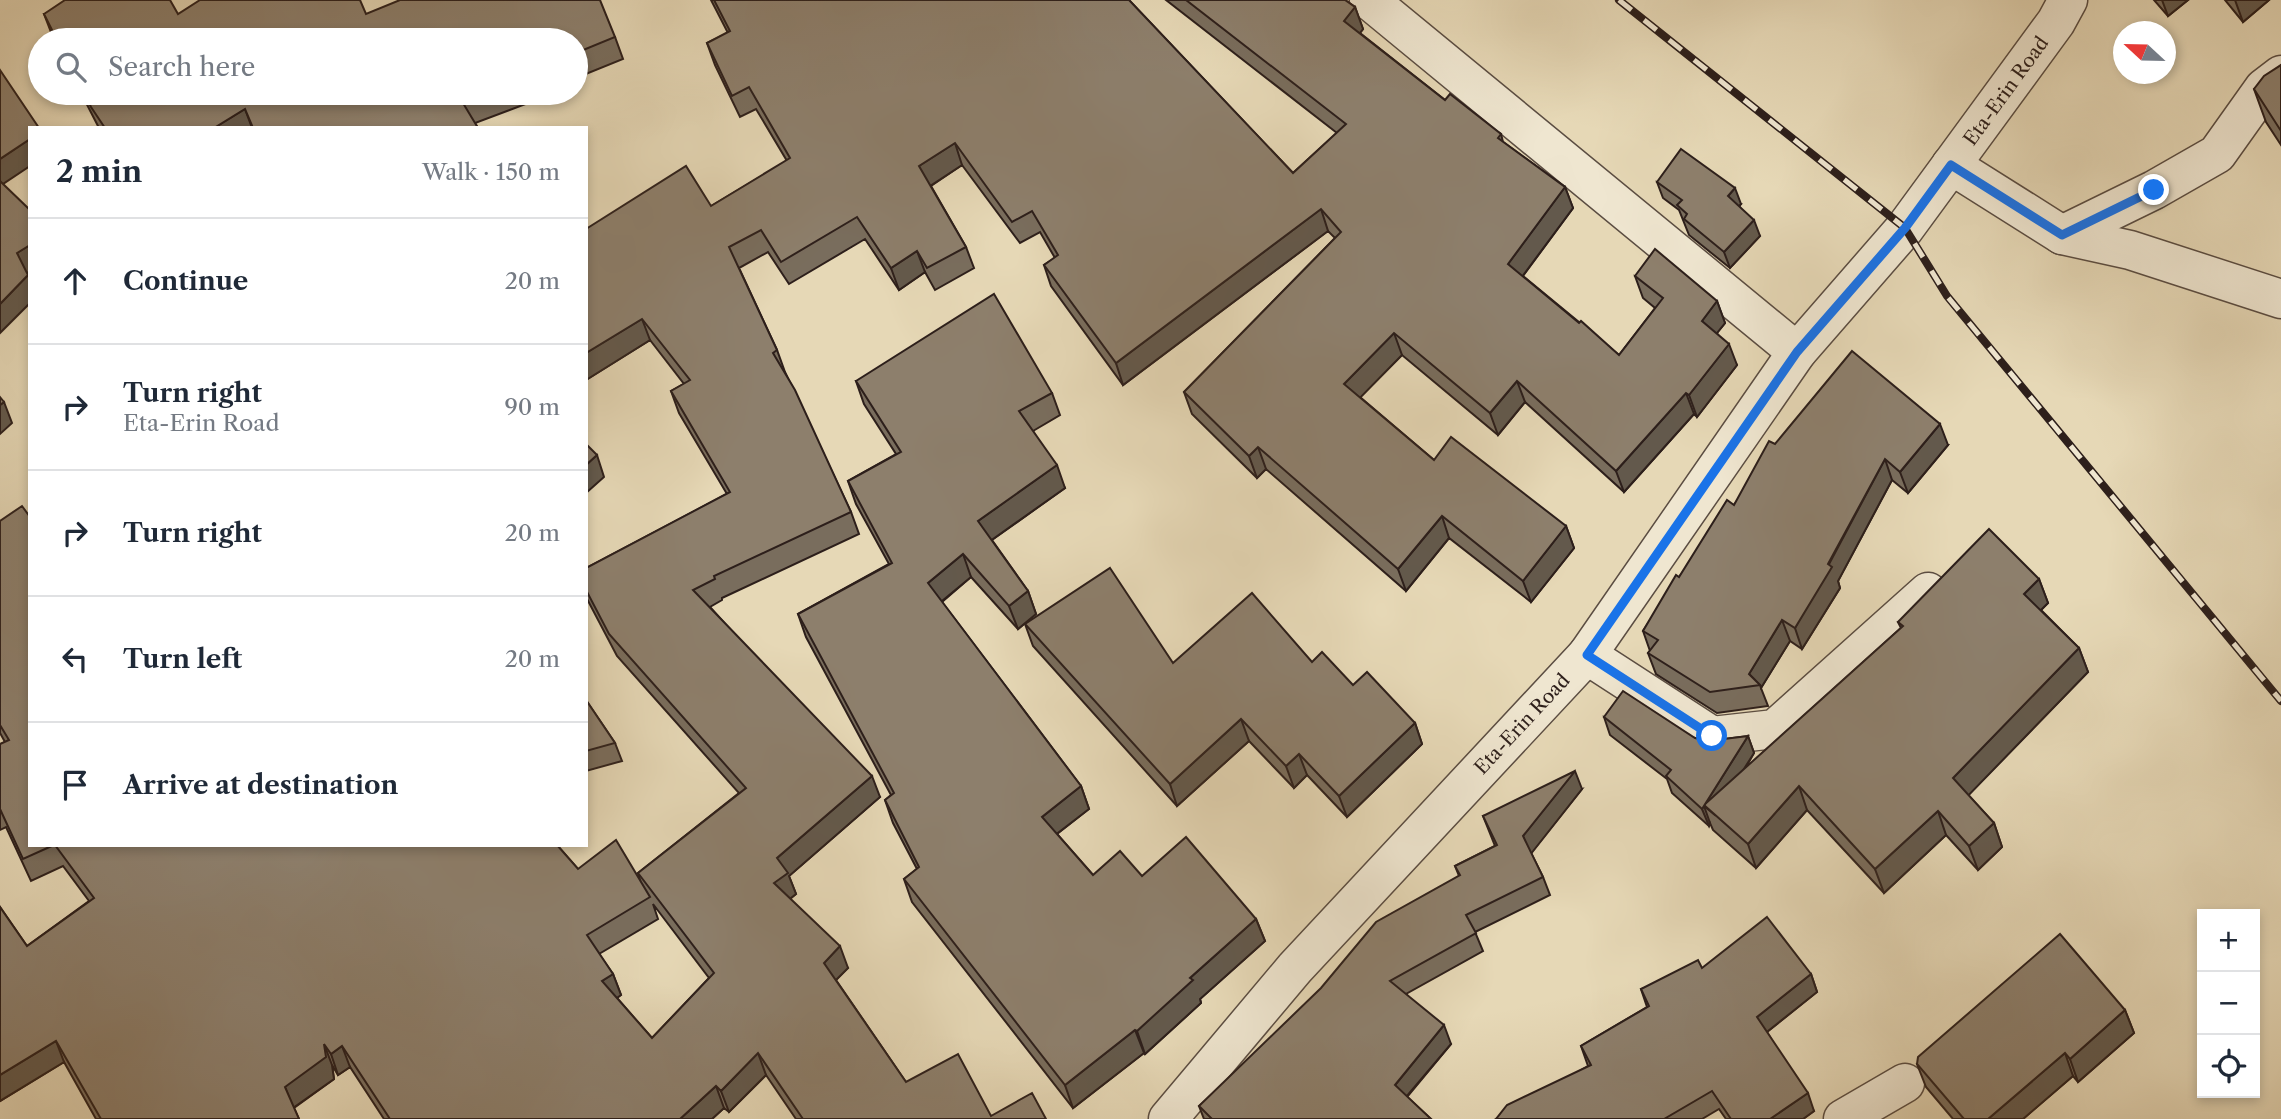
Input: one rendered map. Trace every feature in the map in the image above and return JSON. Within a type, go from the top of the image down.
[{"type":"street","points":[[1369,0],[1797,352]]},
{"type":"street","name":"Eta-Erin Road","points":[[1168,1119],[1295,968],[1587,655],[1797,352],[1905,228],[2056,22],[2068,0]]},
{"type":"street","points":[[2062,235],[2154,190],[2217,154],[2264,88],[2281,75]]},
{"type":"street","points":[[1951,165],[2062,235],[2130,250],[2281,299]]},
{"type":"street","points":[[1587,655],[1712,736],[1775,729],[1928,592]]},
{"type":"street","points":[[1843,1119],[1905,1083]]},
{"type":"building","points":[[65,0],[170,0],[178,14],[200,0],[360,0],[366,14],[400,0],[600,0],[615,37],[588,48],[588,28],[51,28],[44,14]]},
{"type":"building","points":[[714,0],[1129,0],[1293,173],[1346,124],[1186,0],[1345,0],[1355,7],[1344,21],[1445,100],[1450,94],[1501,134],[1498,138],[1565,187],[1508,264],[1579,323],[1581,321],[1619,355],[1663,298],[1635,276],[1655,249],[1717,301],[1702,321],[1729,344],[1689,395],[1686,393],[1616,471],[1517,381],[1490,413],[1394,333],[1344,384],[1434,460],[1451,437],[1566,526],[1523,581],[1442,516],[1398,569],[1258,447],[1249,456],[1184,392],[1341,232],[1321,209],[1116,363],[1044,265],[1058,255],[1032,211],[1012,222],[955,143],[919,166],[966,247],[927,268],[917,251],[891,268],[857,217],[781,262],[761,230],[729,247],[777,350],[773,353],[795,390],[851,512],[714,576],[715,579],[693,590],[872,776],[777,858],[788,873],[774,883],[840,946],[824,963],[906,1082],[958,1054],[991,1116],[1032,1093],[1046,1119],[803,1119],[758,1053],[721,1091],[716,1086],[680,1119],[390,1119],[342,1046],[331,1054],[324,1044],[326,1057],[285,1087],[299,1119],[101,1119],[56,1041],[0,1075],[0,907],[27,946],[94,898],[56,847],[559,847],[578,869],[616,840],[650,897],[587,935],[613,974],[602,981],[652,1038],[714,973],[638,873],[746,788],[609,634],[588,594],[588,567],[730,492],[671,391],[690,380],[642,319],[588,352],[588,228],[686,166],[711,206],[790,158],[749,87],[732,96],[707,43],[730,31]]},
{"type":"building","points":[[2281,65],[2281,131],[2254,89],[2264,76]]},
{"type":"building","points":[[0,70],[38,126],[28,126],[28,140],[0,159]]},
{"type":"building","points":[[90,105],[464,105],[477,126],[252,126],[245,109],[217,126],[104,126]]},
{"type":"building","points":[[1681,149],[1735,188],[1728,196],[1754,220],[1724,252],[1684,219],[1687,214],[1677,205],[1682,200],[1657,182]]},
{"type":"building","points":[[0,181],[28,208],[28,246],[17,253],[28,275],[0,304]]},
{"type":"building","points":[[994,294],[1052,393],[1019,411],[1057,465],[978,521],[1028,591],[1009,606],[963,554],[928,583],[1081,786],[1042,817],[1093,875],[1120,851],[1142,876],[1186,837],[1256,919],[1190,978],[1193,980],[1137,1031],[1065,1085],[904,879],[919,867],[885,800],[894,793],[798,614],[892,563],[848,481],[901,452],[856,381]]},
{"type":"building","points":[[1852,351],[1940,424],[1900,472],[1885,459],[1828,564],[1832,567],[1795,628],[1782,620],[1749,674],[1760,685],[1710,692],[1648,653],[1658,640],[1643,631],[1676,575],[1679,577],[1727,500],[1734,505],[1769,441],[1775,444]]},
{"type":"building","points":[[588,446],[597,455],[588,463]]},
{"type":"building","points":[[22,506],[28,514],[28,847],[50,847],[23,859],[0,809],[0,744],[9,740],[0,725],[0,521]]},
{"type":"building","points":[[1989,529],[2039,579],[2024,594],[2079,648],[1953,778],[1994,823],[1969,846],[1938,811],[1875,869],[1799,786],[1748,844],[1704,805],[1903,626],[1898,622]]},
{"type":"building","points":[[1110,568],[1173,663],[1252,593],[1312,662],[1322,652],[1353,685],[1367,672],[1415,723],[1339,796],[1299,754],[1286,766],[1241,719],[1170,784],[1025,624]]},
{"type":"building","points":[[1623,691],[1695,738],[1708,741],[1748,736],[1702,809],[1666,776],[1671,770],[1604,717]]},
{"type":"building","points":[[588,703],[615,743],[588,750]]},
{"type":"building","points":[[1575,771],[1523,836],[1543,877],[1466,915],[1476,933],[1390,981],[1444,1025],[1395,1085],[1431,1119],[1212,1119],[1199,1106],[1321,988],[1376,922],[1460,875],[1455,866],[1497,845],[1483,816]]},
{"type":"building","points":[[1767,917],[1811,974],[1757,1017],[1808,1093],[1770,1119],[1731,1119],[1712,1091],[1664,1119],[1496,1119],[1507,1105],[1591,1065],[1581,1046],[1649,1006],[1641,989],[1698,960],[1702,968]]},
{"type":"building","points":[[2060,934],[2125,1010],[2070,1059],[2065,1053],[1988,1119],[1964,1119],[1917,1064],[1918,1057]]},
{"type":"railway","points":[[1619,0],[1905,228],[1947,296],[2281,701]]},
{"type":"route","points":[[1712,736],[1587,655],[1797,352],[1905,228],[1951,165],[2062,235],[2154,190]]}]
